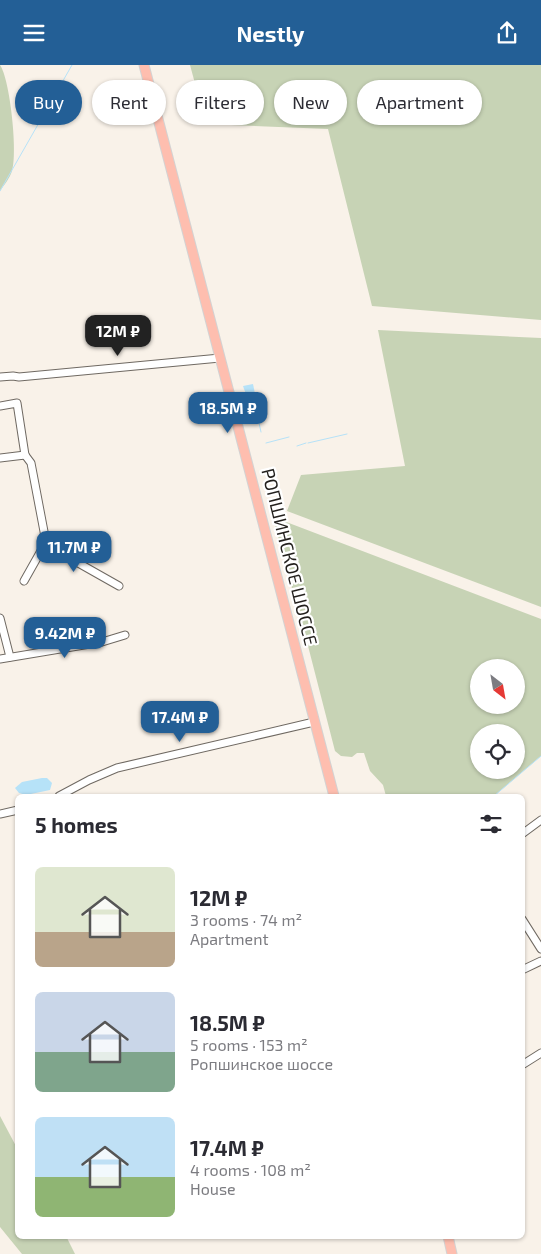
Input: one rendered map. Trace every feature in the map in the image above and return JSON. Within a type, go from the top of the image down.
[{"type":"main road","name":"РОПШИНСКОЕ ШОССЕ","points":[[144,65],[333,794]]},
{"type":"main road","points":[[449,1239],[452,1254]]},
{"type":"street","points":[[0,377],[20,377],[220,358]]},
{"type":"street","points":[[0,406],[17,403],[25,455],[31,463],[46,542],[50,547],[119,586]]},
{"type":"street","points":[[0,458],[25,455]]},
{"type":"street","points":[[24,581],[46,542]]},
{"type":"street","points":[[0,618],[10,657]]},
{"type":"street","points":[[0,659],[102,642],[125,635]]},
{"type":"street","points":[[63,794],[117,768],[314,722]]},
{"type":"street","points":[[0,814],[15,811]]},
{"type":"street","points":[[525,831],[540,823]]},
{"type":"street","points":[[525,924],[541,949]]},
{"type":"street","points":[[525,969],[541,961]]},
{"type":"street","points":[[525,1063],[541,1053]]},
{"type":"green space","points":[[0,65],[4,73],[10,100],[14,162],[12,171],[0,191]]},
{"type":"green space","points":[[190,65],[541,65],[541,320],[372,306],[328,129],[230,125],[264,125],[264,80],[194,80]]},
{"type":"green space","points":[[378,330],[541,338],[541,607],[287,511],[301,475],[405,466]]},
{"type":"green space","points":[[281,520],[541,619],[541,756],[525,770],[525,724],[470,724],[470,779],[514,779],[496,794],[385,794],[383,785],[370,771],[364,753],[357,753],[352,757],[341,756],[335,751],[307,642],[294,604],[290,575],[275,527]]},
{"type":"green space","points":[[0,1116],[15,1144],[15,1239],[68,1239],[75,1254],[22,1254],[0,1227]]},
{"type":"water","points":[[253,384],[259,413],[253,414],[243,386]]},
{"type":"water","points":[[47,778],[52,783],[50,790],[22,794],[15,788],[22,782]]},
{"type":"waterway","points":[[0,191],[72,65]]},
{"type":"waterway","points":[[257,414],[261,432]]},
{"type":"waterway","points":[[308,443],[347,434]]},
{"type":"waterway","points":[[266,443],[289,437]]},
{"type":"waterway","points":[[297,446],[306,443]]},
{"type":"waterway","points":[[496,794],[541,756]]}]
